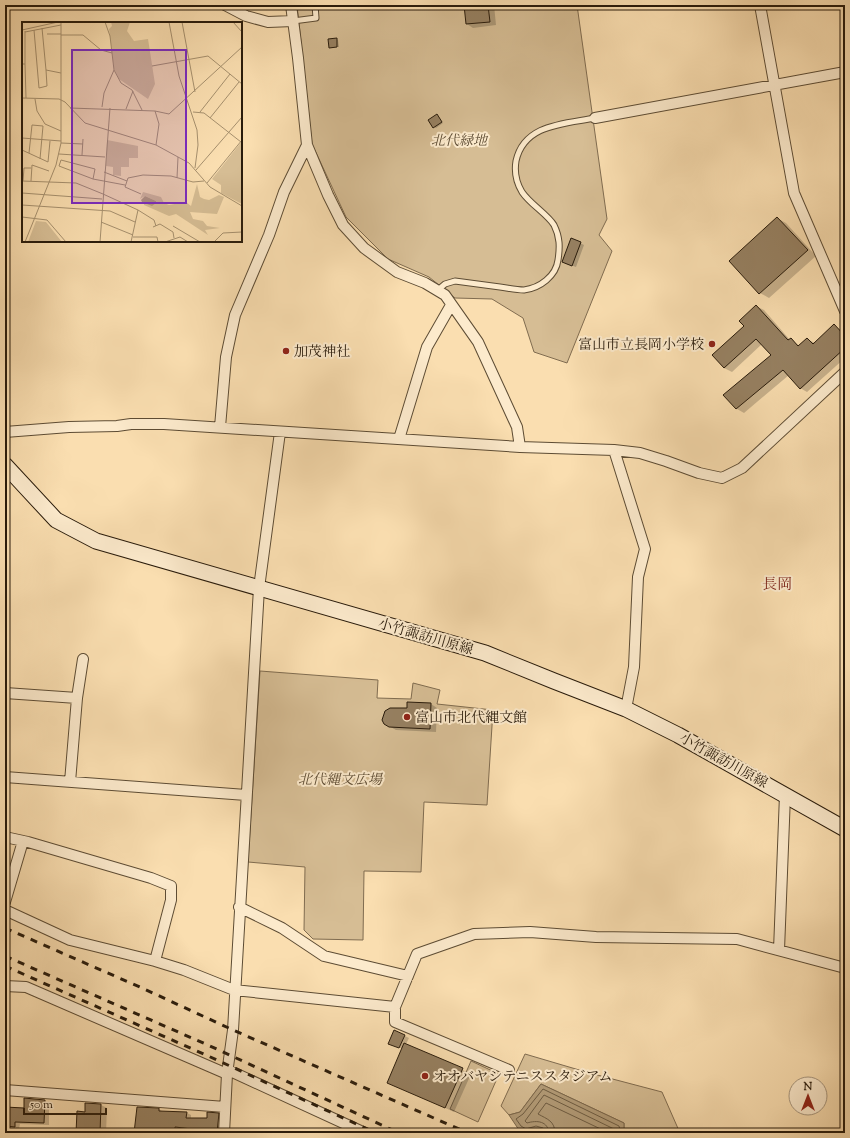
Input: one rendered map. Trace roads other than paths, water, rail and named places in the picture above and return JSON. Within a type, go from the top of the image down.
[{"type":"main road","name":"小竹諏訪川原線","points":[[5,465],[56,520],[96,541],[485,653],[554,682],[626,709],[678,735],[845,828]]},
{"type":"street","points":[[225,5],[246,16],[268,22],[293,21]]},
{"type":"street","points":[[291,5],[307,145],[328,195],[343,225],[364,248],[397,272],[425,283],[445,295],[478,342],[517,427],[520,447]]},
{"type":"street","points":[[760,5],[794,193],[845,311]]},
{"type":"street","points":[[595,118],[845,72]]},
{"type":"street","points":[[220,427],[226,357],[235,315],[269,235],[284,192],[307,145]]},
{"type":"street","points":[[398,439],[427,347],[452,305]]},
{"type":"street","points":[[5,432],[69,427],[164,424],[520,447],[614,450],[640,453],[699,473],[722,478],[742,468],[845,372]]},
{"type":"street","points":[[224,1133],[228,1072],[233,1030],[234,990],[259,588],[280,432]]},
{"type":"street","points":[[614,450],[645,549],[638,577],[634,668],[626,709]]},
{"type":"street","points":[[70,782],[83,659]]},
{"type":"street","points":[[5,693],[78,698]]},
{"type":"street","points":[[5,777],[246,795]]},
{"type":"street","points":[[779,950],[785,794]]},
{"type":"street","points":[[5,837],[151,878],[171,886],[171,900],[155,961]]},
{"type":"street","points":[[5,902],[23,841]]},
{"type":"street","points":[[239,907],[282,928],[324,956],[408,976]]},
{"type":"street","points":[[5,910],[70,940],[155,961],[184,970],[234,990],[395,1007]]},
{"type":"street","points":[[509,1070],[395,1022],[395,1007],[417,954],[474,934],[530,932],[596,937],[737,939],[845,968]]},
{"type":"street","points":[[5,986],[26,987],[228,1072],[365,1133]]},
{"type":"street","points":[[5,1090],[225,1108]]},
{"type":"lane","points":[[293,21],[316,18],[315,5]]},
{"type":"lane","points":[[438,290],[445,284],[455,281],[525,290],[549,278],[557,266],[560,249],[558,234],[553,223],[523,194],[516,181],[515,166],[518,152],[527,138],[542,129],[595,118]]},
{"type":"water","points":[[541,1084],[624,1123],[624,1133],[548,1133],[536,1130],[526,1132],[519,1130],[509,1115],[520,1112]]},
{"type":"railway","points":[[5,928],[468,1133]]},
{"type":"railway","points":[[5,956],[210,1046],[399,1133]]},
{"type":"railway","points":[[5,966],[206,1055],[376,1133]]},
{"type":"place","name":"富山市立長岡小学校","points":[[712,344]]},
{"type":"place","name":"加茂神社","points":[[286,351]]},
{"type":"place","name":"富山市北代縄文館","points":[[407,717]]},
{"type":"place","name":"オオバヤシテニススタジアム","points":[[425,1076]]},
{"type":"district","name":"長岡","points":[[777,584]]},
{"type":"park label","name":"北代緑地","points":[[459,140]]},
{"type":"park label","name":"北代縄文広場","points":[[340,779]]}]
